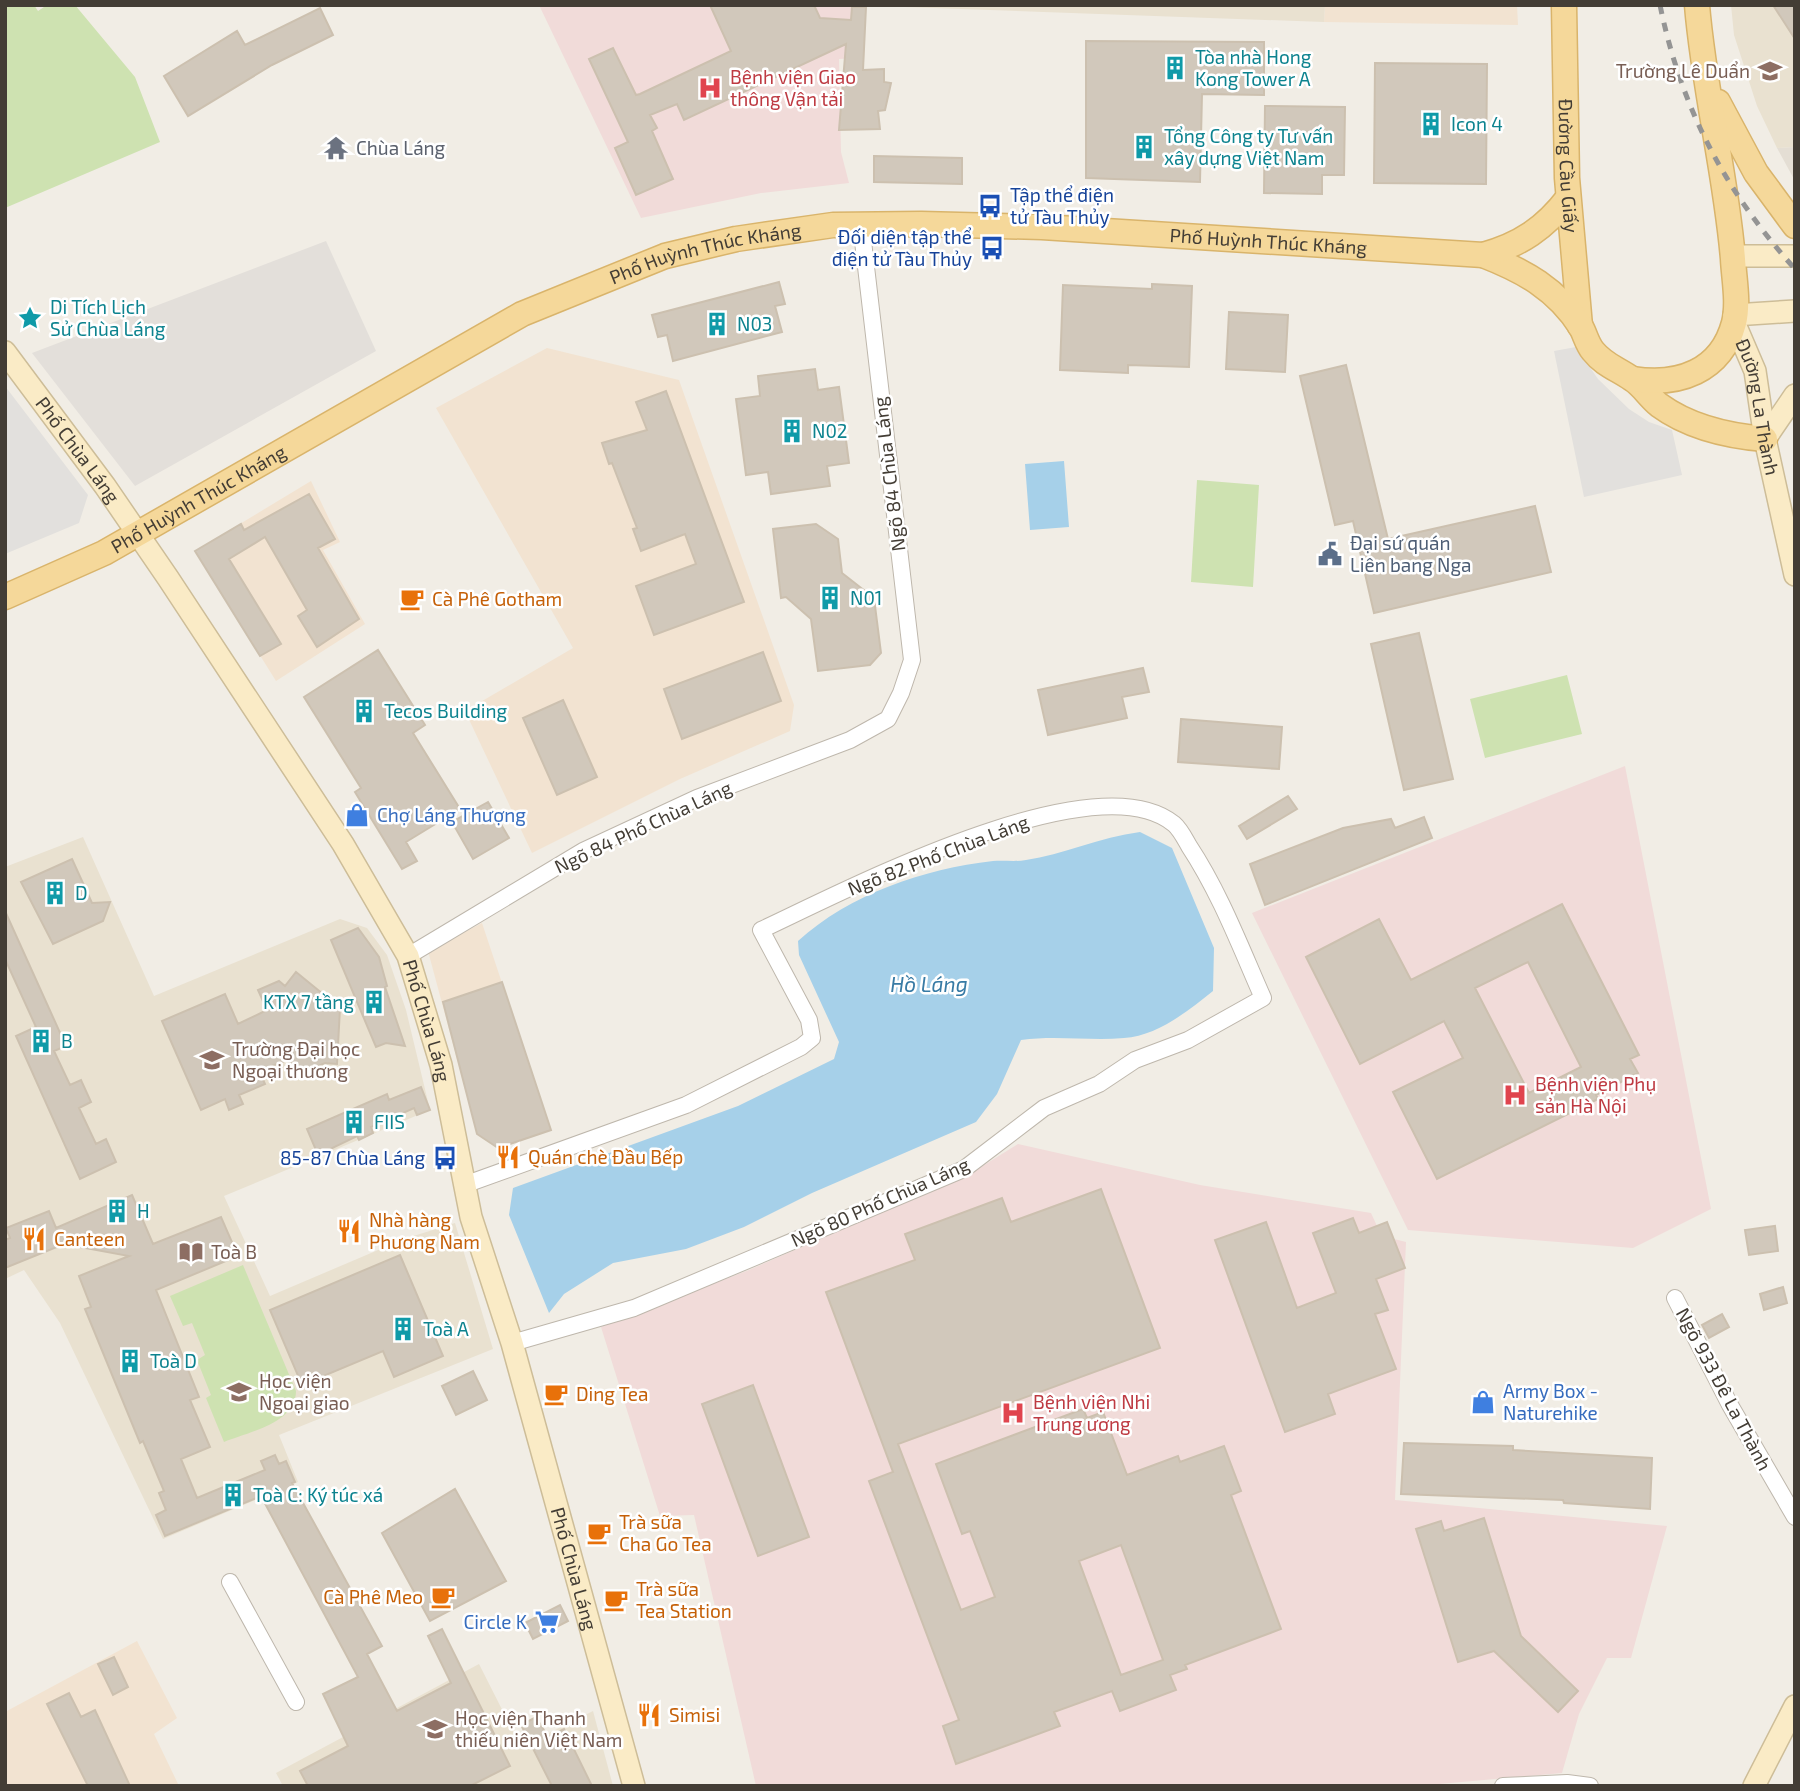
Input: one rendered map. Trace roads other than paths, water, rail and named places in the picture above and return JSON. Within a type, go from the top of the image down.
[{"type":"main road","name":"Đường Cầu Giấy","points":[[1564,5],[1568,198],[1580,326]]},
{"type":"main road","points":[[1633,379],[1659,383],[1684,378],[1707,365],[1724,346],[1734,318],[1733,257],[1724,180],[1703,69],[1697,5]]},
{"type":"main road","points":[[1703,69],[1756,173],[1795,226]]},
{"type":"main road","name":"Phố Huỳnh Thúc Kháng","points":[[5,597],[90,561],[522,314],[665,256],[736,239],[796,229],[861,225],[1042,227],[1483,256],[1513,247],[1536,232],[1568,198]]},
{"type":"main road","name":"Phố Huỳnh Thúc Kháng","points":[[1483,256],[1541,283],[1558,297],[1580,326],[1592,350],[1610,368],[1633,379]]},
{"type":"main road","points":[[1633,379],[1658,404],[1683,419],[1740,437],[1765,439]]},
{"type":"street","name":"Ngõ 84 Chùa Láng","points":[[861,225],[912,660],[901,694],[888,719]]},
{"type":"street","points":[[1733,257],[1795,256]]},
{"type":"street","points":[[1734,318],[1795,311]]},
{"type":"street","name":"Đường La Thành","points":[[1734,318],[1755,371],[1765,439],[1795,575]]},
{"type":"street","name":"Phố Chùa Láng","points":[[5,352],[137,533],[336,834],[408,956],[441,1065],[471,1217],[512,1343],[634,1786]]},
{"type":"street","points":[[1765,439],[1795,395]]},
{"type":"street","name":"Ngõ 84 Phố Chùa Láng","points":[[408,956],[583,851],[697,798],[850,740],[888,719]]},
{"type":"street","name":"Ngõ 82 Phố Chùa Láng","points":[[464,1185],[687,1105],[801,1047],[812,1038],[809,1020],[761,930],[892,870],[1015,820],[1091,807],[1142,808],[1175,824],[1210,877],[1263,998]]},
{"type":"street","name":"Ngõ 80 Phố Chùa Láng","points":[[512,1343],[634,1308],[964,1168],[1044,1108],[1099,1084],[1135,1060],[1188,1040],[1263,998]]},
{"type":"street","name":"Ngõ 933 Đê La Thành","points":[[1675,1298],[1730,1405],[1795,1517]]},
{"type":"street","points":[[230,1582],[296,1702]]},
{"type":"street","points":[[1754,1786],[1795,1706]]},
{"type":"street","points":[[1503,1786],[1590,1786]]},
{"type":"water","points":[[1064,461],[1069,527],[1030,530],[1025,464]]},
{"type":"water","name":"Hồ Láng","points":[[1140,832],[1172,848],[1214,948],[1213,991],[1172,1021],[1148,1033],[1111,1039],[1021,1040],[997,1094],[976,1122],[812,1193],[744,1227],[686,1249],[613,1263],[564,1294],[549,1313],[509,1215],[513,1188],[738,1106],[834,1059],[839,1042],[799,955],[798,941],[818,924],[864,897],[914,877],[993,861],[1040,858]]},
{"type":"railway","points":[[1660,5],[1680,79],[1709,146],[1747,209],[1795,269]]},
{"type":"place","name":"Tòa nhà Hong Kong Tower A","points":[[1175,68]]},
{"type":"place","name":"Trường Lê Duẩn","points":[[1770,71]]},
{"type":"place","name":"Bệnh viện Giao thông Vận tải","points":[[710,88]]},
{"type":"place","name":"Icon 4","points":[[1431,124]]},
{"type":"place","name":"Tổng Công ty Tư vấn xây dựng Việt Nam","points":[[1144,147]]},
{"type":"place","name":"Chùa Láng","points":[[336,148]]},
{"type":"place","name":"Tập thể điện tử Tàu Thủy","points":[[990,206]]},
{"type":"place","name":"Đối diện tập thể điện tử Tàu Thủy","points":[[992,248]]},
{"type":"place","name":"Di Tích Lịch Sử Chùa Láng","points":[[30,318]]},
{"type":"place","name":"N03","points":[[717,324]]},
{"type":"place","name":"N02","points":[[792,431]]},
{"type":"place","name":"Đại sứ quán Liên bang Nga","points":[[1330,554]]},
{"type":"place","name":"N01","points":[[830,598]]},
{"type":"place","name":"Cà Phê Gotham","points":[[412,599]]},
{"type":"place","name":"Tecos Building","points":[[364,711]]},
{"type":"place","name":"Chợ Láng Thượng","points":[[357,815]]},
{"type":"place","name":"D","points":[[55,893]]},
{"type":"place","name":"KTX 7 tầng","points":[[374,1002]]},
{"type":"place","name":"B","points":[[41,1041]]},
{"type":"place","name":"Trường Đại học Ngoại thương","points":[[212,1060]]},
{"type":"place","name":"Bệnh viện Phụ sản Hà Nội","points":[[1515,1095]]},
{"type":"place","name":"FIIS","points":[[354,1122]]},
{"type":"place","name":"Quán chè Đầu Bếp","points":[[508,1157]]},
{"type":"place","name":"85-87 Chùa Láng","points":[[445,1158]]},
{"type":"place","name":"H","points":[[117,1211]]},
{"type":"place","name":"Nhà hàng Phương Nam","points":[[349,1231]]},
{"type":"place","name":"Canteen","points":[[34,1239]]},
{"type":"place","name":"Toà B","points":[[191,1252]]},
{"type":"place","name":"Toà A","points":[[403,1329]]},
{"type":"place","name":"Toà D","points":[[130,1361]]},
{"type":"place","name":"Học viện Ngoại giao","points":[[239,1392]]},
{"type":"place","name":"Ding Tea","points":[[556,1394]]},
{"type":"place","name":"Army Box - Naturehike","points":[[1483,1402]]},
{"type":"place","name":"Bệnh viện Nhi Trung ương","points":[[1013,1413]]},
{"type":"place","name":"Toà C: Ký túc xá","points":[[233,1495]]},
{"type":"place","name":"Trà sữa Cha Go Tea","points":[[599,1533]]},
{"type":"place","name":"Cà Phê Meo","points":[[443,1597]]},
{"type":"place","name":"Trà sữa Tea Station","points":[[616,1600]]},
{"type":"place","name":"Circle K","points":[[547,1622]]},
{"type":"place","name":"Simisi","points":[[649,1715]]},
{"type":"place","name":"Học viện Thanh thiếu niên Việt Nam","points":[[435,1729]]}]
